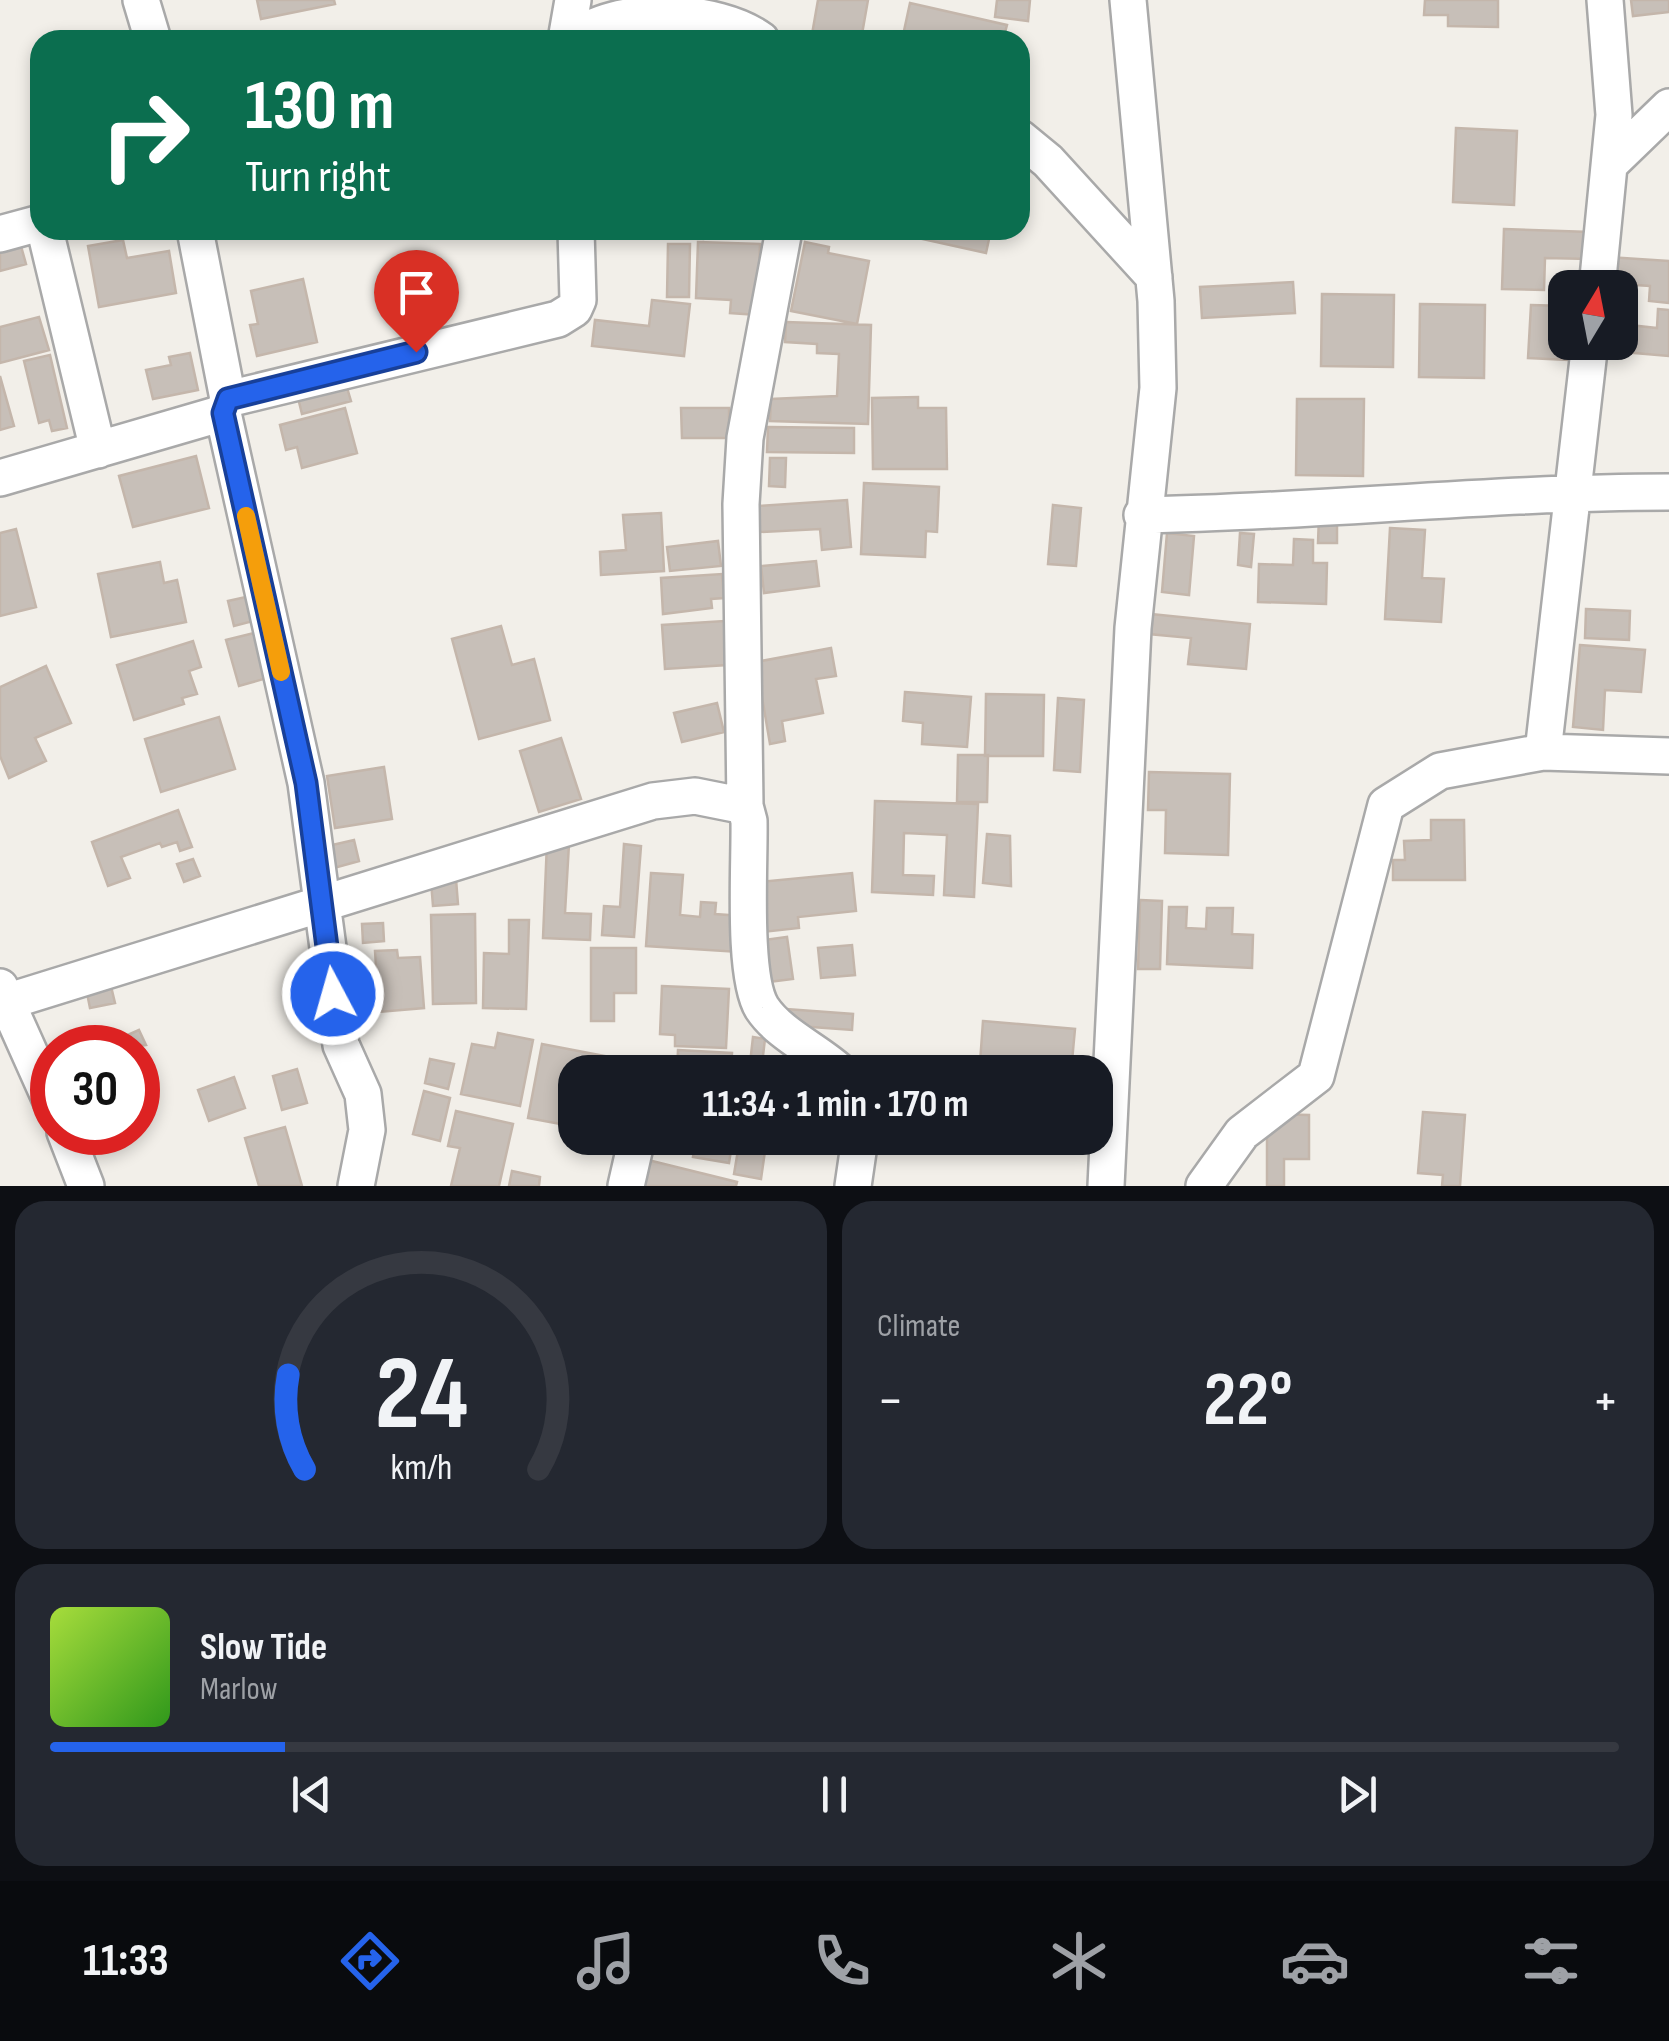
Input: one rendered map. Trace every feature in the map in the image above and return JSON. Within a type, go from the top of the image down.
[{"type":"street","points":[[571,30],[573,0]]},
{"type":"street","points":[[1106,1186],[1142,515],[1157,430],[1154,277],[1128,0]]},
{"type":"street","points":[[1599,270],[1614,115],[1606,0]]},
{"type":"street","points":[[588,30],[607,19],[645,15],[689,16],[742,30]]},
{"type":"street","points":[[1611,164],[1669,106]]},
{"type":"street","points":[[1030,146],[1154,277]]},
{"type":"street","points":[[0,234],[30,226]]},
{"type":"street","points":[[47,240],[98,450]]},
{"type":"street","points":[[198,240],[226,406],[306,783],[340,1046],[363,1094],[367,1130],[356,1186]]},
{"type":"street","points":[[0,478],[98,450],[226,406],[567,315],[574,309],[579,290],[576,240]]},
{"type":"street","points":[[782,240],[745,438],[744,806],[749,820],[752,979],[761,1007],[782,1030],[821,1055]]},
{"type":"street","points":[[1543,752],[1588,360]]},
{"type":"street","points":[[1142,515],[1361,508],[1572,492],[1669,492]]},
{"type":"street","points":[[1204,1186],[1242,1132],[1316,1076],[1386,805],[1440,772],[1543,752],[1669,756]]},
{"type":"street","points":[[30,1055],[3,995],[653,802],[695,796],[744,806]]},
{"type":"street","points":[[74,1155],[86,1186]]},
{"type":"street","points":[[626,1186],[633,1155]]},
{"type":"street","points":[[854,1186],[858,1155]]},
{"type":"building","points":[[257,0],[334,0],[335,4],[261,19]]},
{"type":"building","points":[[818,0],[868,0],[863,30],[813,30]]},
{"type":"building","points":[[997,0],[1030,0],[1028,21],[995,17]]},
{"type":"building","points":[[1425,0],[1498,0],[1498,27],[1448,26],[1448,15],[1424,15]]},
{"type":"building","points":[[1631,0],[1669,0],[1669,12],[1633,16]]},
{"type":"building","points":[[910,3],[1007,25],[1006,30],[904,30]]},
{"type":"building","points":[[1456,128],[1517,131],[1514,205],[1453,202]]},
{"type":"building","points":[[1504,229],[1590,232],[1589,259],[1545,258],[1544,290],[1502,289]]},
{"type":"building","points":[[19,239],[26,264],[0,271],[0,244]]},
{"type":"building","points":[[123,240],[127,258],[169,251],[176,293],[99,307],[88,246]]},
{"type":"building","points":[[927,240],[989,240],[986,253]]},
{"type":"building","points":[[698,242],[760,244],[757,315],[730,313],[731,300],[696,298]]},
{"type":"building","points":[[805,242],[829,247],[828,253],[869,261],[857,324],[791,311]]},
{"type":"building","points":[[668,244],[690,244],[689,297],[667,297]]},
{"type":"building","points":[[1608,257],[1669,261],[1669,303],[1649,301],[1650,286],[1638,285],[1638,270],[1607,270]]},
{"type":"building","points":[[303,279],[317,342],[257,356],[250,325],[258,324],[251,291]]},
{"type":"building","points":[[1293,282],[1295,313],[1202,318],[1200,287]]},
{"type":"building","points":[[1322,294],[1394,295],[1393,367],[1321,366]]},
{"type":"building","points":[[652,300],[690,304],[684,356],[592,346],[595,320],[649,326]]},
{"type":"building","points":[[1420,304],[1485,305],[1484,378],[1419,377]]},
{"type":"building","points":[[1531,305],[1548,306],[1548,359],[1528,358]]},
{"type":"building","points":[[1658,309],[1669,310],[1669,356],[1638,353],[1638,326],[1657,328]]},
{"type":"building","points":[[39,317],[49,350],[0,363],[0,327]]},
{"type":"building","points":[[786,322],[871,325],[868,424],[770,421],[771,399],[837,396],[839,354],[817,353],[817,344],[785,342]]},
{"type":"building","points":[[190,353],[198,390],[153,399],[146,370],[171,365],[169,357]]},
{"type":"building","points":[[50,355],[67,428],[52,431],[49,420],[39,423],[24,361]]},
{"type":"building","points":[[0,376],[14,426],[0,430]]},
{"type":"building","points":[[345,381],[351,401],[302,414],[297,394]]},
{"type":"building","points":[[918,397],[918,408],[946,408],[947,469],[873,469],[872,398]]},
{"type":"building","points":[[1297,399],[1364,399],[1363,476],[1296,475]]},
{"type":"building","points":[[345,408],[357,453],[302,468],[297,447],[286,450],[280,425]]},
{"type":"building","points":[[681,408],[729,408],[729,438],[682,438]]},
{"type":"building","points":[[768,427],[854,428],[854,453],[767,452]]},
{"type":"building","points":[[196,456],[209,508],[133,527],[119,476]]},
{"type":"building","points":[[770,458],[786,458],[785,487],[769,486]]},
{"type":"building","points":[[864,483],[939,487],[937,532],[926,531],[925,557],[861,554]]},
{"type":"building","points":[[847,500],[851,547],[822,550],[820,529],[760,532],[758,506]]},
{"type":"building","points":[[1053,505],[1081,508],[1076,566],[1048,564]]},
{"type":"building","points":[[661,513],[664,571],[601,575],[600,552],[626,550],[623,515]]},
{"type":"building","points":[[1319,516],[1337,517],[1337,543],[1318,543]]},
{"type":"building","points":[[1390,528],[1425,530],[1422,578],[1444,579],[1441,622],[1385,619]]},
{"type":"building","points":[[16,529],[36,607],[0,616],[0,533]]},
{"type":"building","points":[[1167,533],[1194,536],[1189,595],[1162,592]]},
{"type":"building","points":[[1240,533],[1254,534],[1251,567],[1238,565]]},
{"type":"building","points":[[1294,539],[1313,540],[1313,563],[1327,563],[1326,604],[1258,602],[1259,564],[1293,565]]},
{"type":"building","points":[[718,541],[721,566],[670,571],[667,547]]},
{"type":"building","points":[[816,561],[819,586],[764,593],[761,566]]},
{"type":"building","points":[[160,562],[164,583],[177,580],[186,622],[111,637],[98,574]]},
{"type":"building","points":[[722,574],[724,598],[711,599],[712,608],[663,614],[661,578]]},
{"type":"building","points":[[255,595],[261,619],[234,626],[228,601]]},
{"type":"building","points":[[1586,609],[1630,611],[1629,640],[1585,638]]},
{"type":"building","points":[[1151,614],[1250,624],[1246,669],[1188,664],[1191,638],[1149,634]]},
{"type":"building","points":[[724,621],[727,665],[665,669],[662,625]]},
{"type":"building","points":[[501,626],[512,665],[534,659],[550,720],[479,739],[452,639]]},
{"type":"building","points":[[254,633],[267,678],[239,686],[226,640]]},
{"type":"building","points":[[193,641],[201,667],[189,671],[197,694],[182,698],[184,704],[134,720],[117,665]]},
{"type":"building","points":[[1580,645],[1645,650],[1641,692],[1605,690],[1603,730],[1573,727]]},
{"type":"building","points":[[831,648],[836,676],[816,679],[823,713],[782,721],[785,741],[770,744],[756,662]]},
{"type":"building","points":[[46,666],[71,723],[35,738],[46,761],[9,778],[0,756],[0,687]]},
{"type":"building","points":[[905,692],[971,697],[967,747],[922,744],[923,723],[903,721]]},
{"type":"building","points":[[986,694],[1044,695],[1043,756],[985,756]]},
{"type":"building","points":[[1058,698],[1084,700],[1080,772],[1054,770]]},
{"type":"building","points":[[717,703],[724,732],[682,742],[674,713]]},
{"type":"building","points":[[219,717],[235,769],[161,792],[145,739]]},
{"type":"building","points":[[561,738],[581,799],[539,812],[520,751]]},
{"type":"building","points":[[958,755],[988,755],[987,802],[957,802]]},
{"type":"building","points":[[384,767],[392,819],[335,828],[327,776]]},
{"type":"building","points":[[1149,772],[1230,774],[1228,855],[1165,853],[1166,810],[1148,810]]},
{"type":"building","points":[[875,801],[978,804],[974,897],[944,895],[947,835],[904,833],[903,875],[934,876],[933,895],[872,892]]},
{"type":"building","points":[[178,810],[192,847],[180,851],[177,842],[162,847],[160,843],[121,857],[130,878],[108,886],[92,842]]},
{"type":"building","points":[[1431,820],[1464,820],[1465,880],[1393,880],[1393,860],[1405,860],[1404,841],[1431,840]]},
{"type":"building","points":[[987,834],[1010,836],[1011,886],[983,883]]},
{"type":"building","points":[[354,840],[359,861],[334,868],[328,846]]},
{"type":"building","points":[[547,842],[569,844],[565,913],[591,914],[590,940],[543,938]]},
{"type":"building","points":[[624,844],[641,846],[634,937],[602,935],[604,906],[620,907]]},
{"type":"building","points":[[193,859],[200,876],[184,882],[177,864]]},
{"type":"building","points":[[651,873],[683,875],[680,915],[700,917],[701,902],[716,903],[715,914],[742,916],[739,952],[646,946]]},
{"type":"building","points":[[852,873],[856,911],[798,917],[799,928],[763,932],[759,882]]},
{"type":"building","points":[[456,879],[458,904],[433,906],[431,881]]},
{"type":"building","points":[[1140,900],[1162,901],[1160,969],[1138,969]]},
{"type":"building","points":[[1169,907],[1187,907],[1186,928],[1206,929],[1207,908],[1233,908],[1232,934],[1253,935],[1252,968],[1167,964]]},
{"type":"building","points":[[475,914],[476,1003],[433,1004],[431,915]]},
{"type":"building","points":[[509,920],[529,920],[526,1009],[483,1008],[484,953],[509,954]]},
{"type":"building","points":[[383,923],[384,941],[363,943],[362,924]]},
{"type":"building","points":[[787,937],[793,979],[768,982],[764,940]]},
{"type":"building","points":[[852,945],[855,975],[821,978],[818,948]]},
{"type":"building","points":[[591,948],[636,948],[636,993],[614,993],[614,1021],[591,1021]]},
{"type":"building","points":[[397,950],[398,958],[420,957],[424,1008],[379,1012],[375,951]]},
{"type":"building","points":[[109,978],[115,1003],[90,1008],[85,983]]},
{"type":"building","points":[[662,986],[729,989],[726,1048],[675,1046],[675,1035],[660,1034]]},
{"type":"building","points":[[786,1009],[853,1014],[852,1030],[785,1025]]},
{"type":"building","points":[[983,1021],[1075,1029],[1073,1055],[981,1055]]},
{"type":"building","points":[[498,1033],[533,1040],[520,1106],[461,1094],[472,1044],[495,1048]]},
{"type":"building","points":[[753,1037],[765,1039],[763,1055],[751,1055]]},
{"type":"building","points":[[542,1044],[599,1055],[558,1055],[558,1124],[528,1118]]},
{"type":"building","points":[[678,1050],[732,1053],[732,1055],[678,1055]]},
{"type":"building","points":[[430,1059],[454,1064],[448,1089],[425,1083]]},
{"type":"building","points":[[297,1069],[307,1103],[282,1110],[273,1076]]},
{"type":"building","points":[[234,1077],[245,1108],[209,1121],[198,1090]]},
{"type":"building","points":[[424,1091],[450,1098],[440,1141],[413,1134]]},
{"type":"building","points":[[456,1111],[513,1124],[499,1186],[451,1186],[460,1148],[448,1146]]},
{"type":"building","points":[[1423,1112],[1465,1115],[1460,1186],[1442,1186],[1443,1175],[1418,1173]]},
{"type":"building","points":[[1267,1114],[1309,1115],[1309,1159],[1284,1159],[1284,1186],[1267,1186]]},
{"type":"building","points":[[285,1127],[302,1186],[259,1186],[245,1138]]},
{"type":"building","points":[[693,1155],[730,1155],[729,1163]]},
{"type":"building","points":[[737,1155],[764,1155],[761,1179],[734,1174]]},
{"type":"building","points":[[648,1160],[737,1182],[736,1186],[642,1186]]},
{"type":"building","points":[[512,1171],[540,1177],[539,1186],[509,1186]]},
{"type":"slow traffic","points":[[246,516],[281,672]]},
{"type":"route","points":[[333,994],[306,783],[223,413],[228,399],[416,352]]}]
